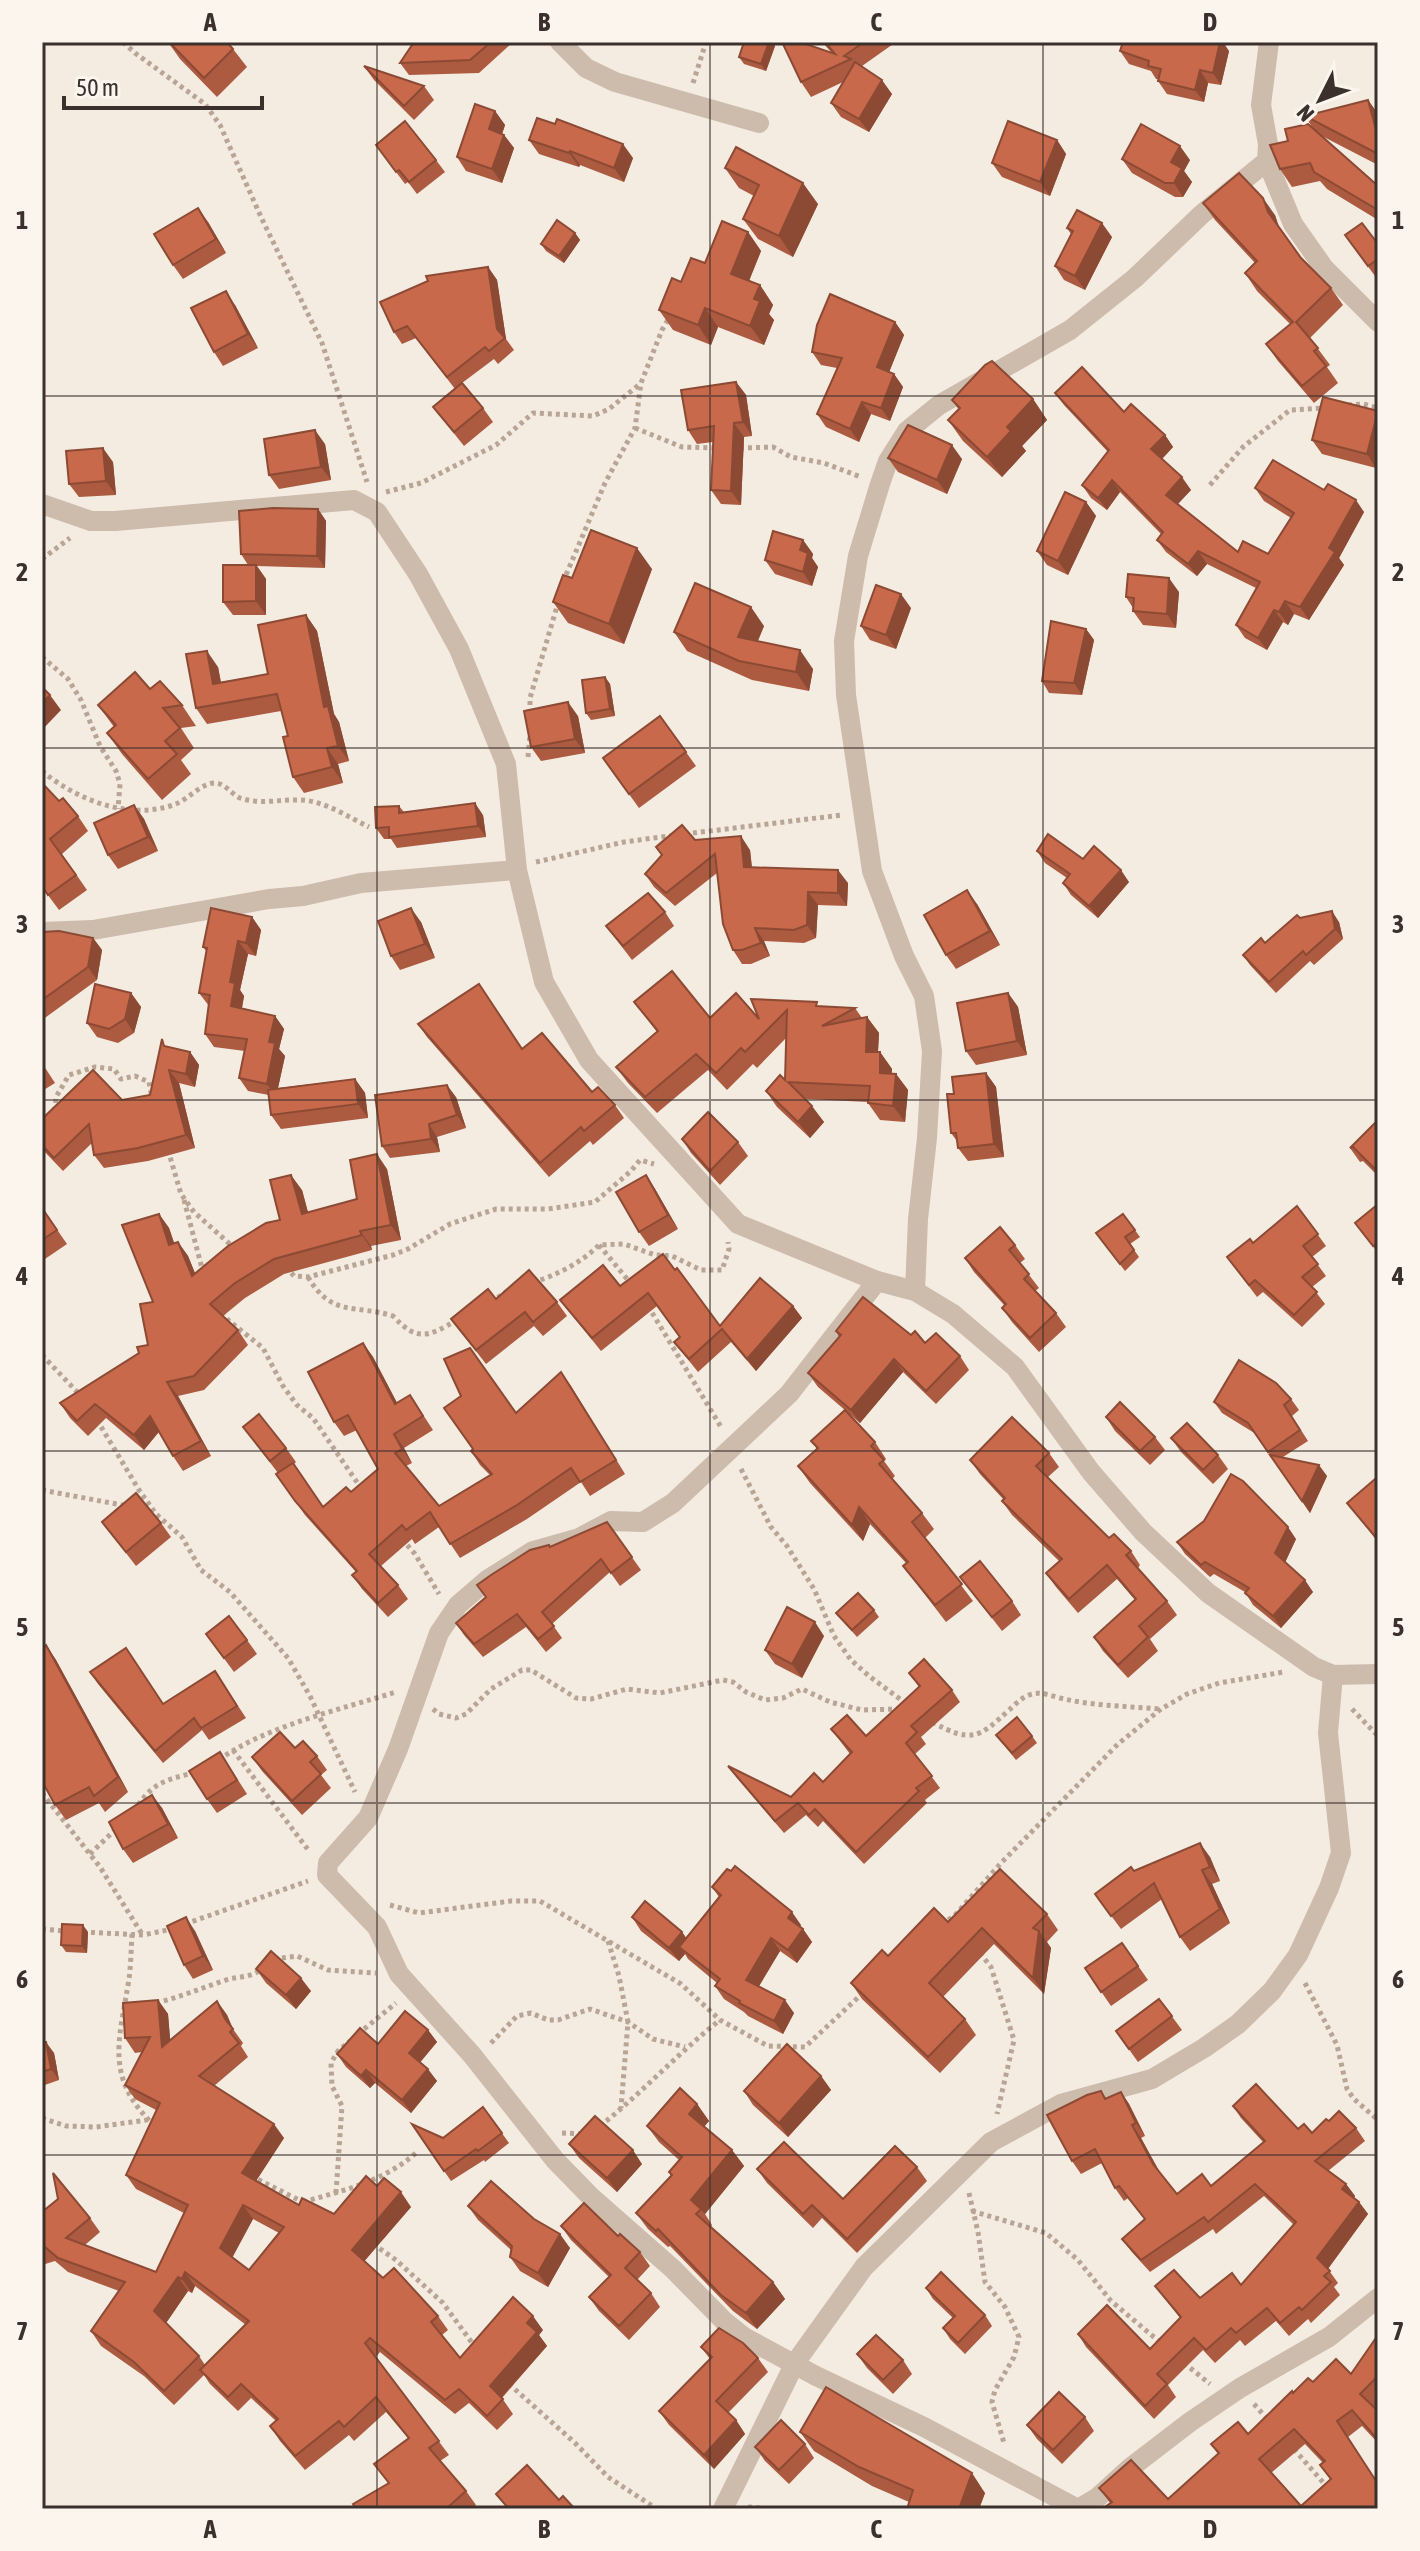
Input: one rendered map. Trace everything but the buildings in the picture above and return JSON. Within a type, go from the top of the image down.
[{"type":"street","points":[[560,42],[586,68],[615,82],[759,123]]},
{"type":"street","points":[[1269,42],[1261,105],[1268,144],[1267,161],[1293,224],[1324,268],[1378,322]]},
{"type":"street","points":[[915,1291],[932,1051],[924,996],[904,956],[872,871],[846,695],[844,641],[858,556],[880,484],[888,461],[907,431],[939,405],[1070,330],[1135,278],[1202,214],[1267,161]]},
{"type":"street","points":[[42,504],[91,521],[363,498],[377,512],[418,574],[459,649],[506,764],[517,870],[544,982],[589,1060],[738,1224],[877,1281],[915,1291],[953,1314],[1015,1367],[1091,1472],[1143,1532],[1208,1593],[1324,1671],[1378,1674]]},
{"type":"street","points":[[42,932],[93,930],[255,901],[303,896],[361,883],[517,870]]},
{"type":"street","points":[[877,1281],[789,1394],[673,1503],[643,1522],[611,1521],[579,1538],[533,1551],[487,1580],[458,1605],[439,1633],[398,1749],[368,1818],[328,1863],[327,1875],[377,1927],[406,1982],[472,2055],[555,2160],[590,2196],[673,2269],[724,2321],[744,2337],[816,2376],[924,2427],[1078,2509],[1097,2498],[1130,2468],[1233,2393],[1329,2337],[1378,2298]]},
{"type":"street","points":[[723,2509],[795,2363],[864,2267],[964,2168],[991,2142],[1061,2104],[1152,2079],[1204,2048],[1238,2024],[1272,1991],[1298,1955],[1329,1888],[1341,1853],[1324,1671]]},
{"type":"path","points":[[123,42],[205,104],[220,125],[322,343],[363,498],[421,483],[496,445],[533,413],[593,416],[609,409],[641,383]]},
{"type":"path","points":[[688,103],[706,42]]},
{"type":"path","points":[[562,588],[564,576],[605,483],[635,428],[641,383],[670,317]]},
{"type":"path","points":[[1342,406],[1363,404],[1378,408]]},
{"type":"path","points":[[1210,485],[1243,447],[1290,410],[1331,407]]},
{"type":"path","points":[[635,428],[682,447],[723,448]]},
{"type":"path","points":[[736,448],[773,447],[791,457],[824,463],[880,484]]},
{"type":"path","points":[[42,559],[91,521]]},
{"type":"path","points":[[527,761],[530,698],[559,600]]},
{"type":"path","points":[[42,657],[68,679],[81,700],[100,746],[116,771],[120,784],[118,809]]},
{"type":"path","points":[[42,771],[62,788],[118,809],[158,811],[211,783],[219,783],[238,797],[258,802],[304,799],[328,806],[369,827]]},
{"type":"path","points":[[517,870],[541,860],[624,842],[863,813]]},
{"type":"path","points":[[53,1124],[56,1097],[69,1075],[95,1067],[114,1069],[121,1079],[135,1076],[149,1082],[154,1110]]},
{"type":"path","points":[[164,1139],[205,1280]]},
{"type":"path","points":[[283,1263],[294,1276],[308,1277],[393,1255],[450,1224],[496,1209],[548,1209],[595,1202],[640,1160],[655,1165]]},
{"type":"path","points":[[183,1197],[194,1212],[232,1246],[248,1243]]},
{"type":"path","points":[[485,1307],[506,1290],[544,1279],[588,1256],[599,1245],[624,1244],[655,1255],[672,1256],[701,1270],[722,1270],[729,1249],[726,1228],[738,1224]]},
{"type":"path","points":[[599,1245],[638,1294]]},
{"type":"path","points":[[308,1277],[316,1291],[332,1303],[356,1311],[393,1316],[417,1336],[437,1331],[463,1316]]},
{"type":"path","points":[[215,1302],[228,1320],[263,1348],[283,1386],[297,1405],[313,1418],[368,1497]]},
{"type":"path","points":[[215,1764],[233,1750],[320,1716],[417,1689],[439,1714],[456,1718],[466,1714],[491,1689],[522,1670],[531,1670],[576,1698],[591,1699],[627,1689],[660,1693],[723,1680],[733,1682],[765,1700],[783,1698],[802,1689],[830,1702],[862,1710],[911,1708],[851,1660],[834,1636],[814,1589],[771,1527],[714,1415],[648,1306]]},
{"type":"path","points":[[42,1355],[86,1404]]},
{"type":"path","points":[[91,1411],[115,1454],[156,1514]]},
{"type":"path","points":[[42,1490],[122,1506],[132,1505]]},
{"type":"path","points":[[142,1503],[182,1537],[201,1570],[230,1592],[288,1658],[320,1716],[368,1818]]},
{"type":"path","points":[[396,1532],[415,1554],[451,1615]]},
{"type":"path","points":[[932,1933],[956,1914],[1118,1744],[1161,1709],[1187,1694],[1219,1683],[1324,1671]]},
{"type":"path","points":[[922,1716],[954,1733],[972,1735],[986,1732],[1030,1694],[1042,1693],[1085,1704],[1161,1709]]},
{"type":"path","points":[[42,1929],[143,1935],[161,1933],[275,1890],[327,1875],[233,1750]]},
{"type":"path","points":[[130,1815],[149,1790],[161,1781],[205,1768]]},
{"type":"path","points":[[42,1793],[90,1854],[143,1935]]},
{"type":"path","points":[[90,1854],[120,1825]]},
{"type":"path","points":[[969,1900],[969,1913]]},
{"type":"path","points":[[361,1908],[386,1904],[419,1913],[511,1901],[540,1901],[681,1984],[720,2020],[768,2046],[805,2047],[874,1983]]},
{"type":"path","points":[[132,1934],[129,1978],[117,2052],[126,2087],[140,2112],[157,2128]]},
{"type":"path","points":[[607,1939],[619,1976],[628,2022],[621,2109]]},
{"type":"path","points":[[976,1948],[991,1967],[1014,2040],[991,2142]]},
{"type":"path","points":[[1298,1955],[1307,1990],[1337,2045],[1347,2089],[1378,2120]]},
{"type":"path","points":[[149,2005],[228,1979],[256,1974],[270,1960],[282,1956],[297,1956],[328,1970],[406,1982]]},
{"type":"path","points":[[336,2193],[342,2106],[332,2086],[331,2063],[338,2051],[406,1982]]},
{"type":"path","points":[[472,2055],[502,2035],[517,2016],[531,2013],[548,2020],[558,2020],[590,2009],[628,2022],[653,2039],[685,2047]]},
{"type":"path","points":[[121,2015],[135,2010]]},
{"type":"path","points":[[555,2160],[565,2156],[621,2109],[685,2047],[720,2020]]},
{"type":"path","points":[[42,2118],[66,2126],[96,2127],[148,2120]]},
{"type":"path","points":[[302,2202],[391,2173],[417,2152]]},
{"type":"path","points":[[964,2168],[985,2282],[1005,2307],[1019,2337],[1014,2357],[995,2390],[992,2402],[1014,2475]]},
{"type":"path","points":[[249,2175],[316,2209]]},
{"type":"path","points":[[972,2211],[1046,2233],[1078,2260],[1111,2301],[1169,2350]]},
{"type":"path","points":[[370,2241],[443,2303],[478,2352]]},
{"type":"path","points":[[1180,2359],[1233,2393],[1278,2432]]},
{"type":"path","points":[[508,2382],[608,2477],[657,2509]]},
{"type":"path","points":[[1288,2443],[1336,2498]]}]
